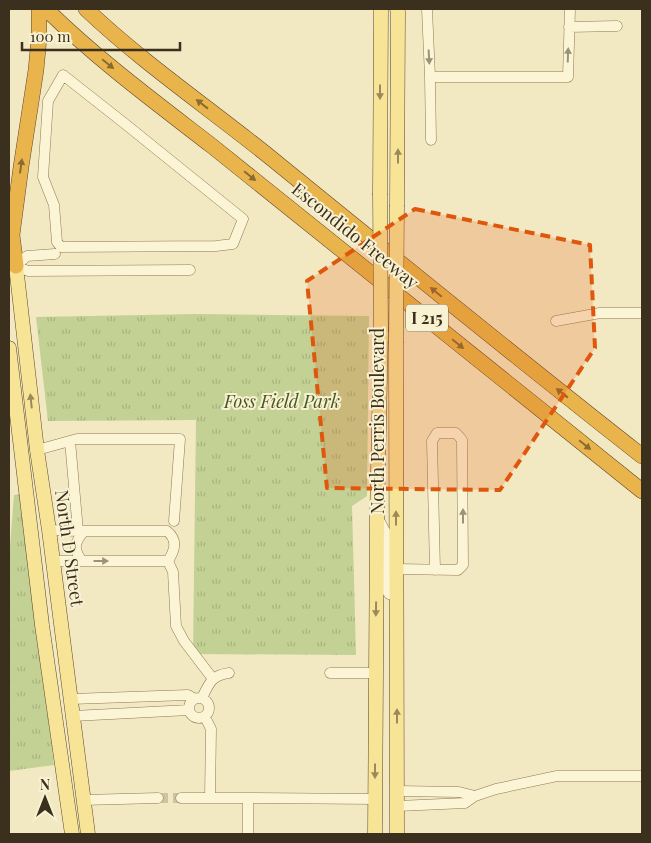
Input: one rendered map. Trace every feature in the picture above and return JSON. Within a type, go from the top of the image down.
[{"type":"highway","points":[[12,267],[12,235],[20,167],[40,38],[40,9]]},
{"type":"highway","name":"Escondido Freeway","points":[[46,9],[84,44],[143,92],[642,491]]},
{"type":"highway","name":"Escondido Freeway","points":[[86,9],[107,29],[241,134],[642,456]]},
{"type":"main road","name":"North Perris Boulevard","points":[[375,834],[377,517],[381,332],[381,9]]},
{"type":"main road","name":"North Perris Boulevard","points":[[397,9],[396,595],[398,834]]},
{"type":"main road","name":"North D Street","points":[[12,267],[36,450],[49,530],[88,834]]},
{"type":"main road","name":"North D Street","points":[[9,348],[41,616],[72,834]]},
{"type":"main road","points":[[22,453],[36,450]]},
{"type":"main road","points":[[54,709],[71,699]]},
{"type":"main road","points":[[54,709],[73,716]]},
{"type":"street","points":[[427,9],[432,140]]},
{"type":"street","points":[[430,77],[568,77],[570,9]]},
{"type":"street","points":[[569,27],[617,26]]},
{"type":"street","points":[[12,267],[27,256],[58,251],[233,244],[243,219],[63,75],[48,101],[43,177],[54,205],[58,251],[55,270]]},
{"type":"street","points":[[12,267],[28,271],[190,270]]},
{"type":"street","points":[[556,321],[600,313],[642,313]]},
{"type":"street","points":[[396,569],[435,570],[458,570],[463,565],[462,440],[456,433],[436,433],[432,441],[435,570]]},
{"type":"street","points":[[36,450],[77,439],[180,439],[174,521]]},
{"type":"street","points":[[70,442],[81,531],[75,546],[77,554],[82,561]]},
{"type":"street","points":[[377,517],[386,533],[387,591],[389,594],[396,595]]},
{"type":"street","points":[[49,530],[167,531],[173,536],[175,543],[173,553],[168,561]]},
{"type":"street","points":[[52,562],[168,561]]},
{"type":"street","points":[[168,561],[173,572],[176,626],[213,679]]},
{"type":"street","points":[[71,699],[188,695],[198,698],[207,702],[210,708],[205,717],[195,718],[192,716],[189,710],[190,703],[198,698],[213,679],[220,674],[230,673]]},
{"type":"street","points":[[330,673],[376,673]]},
{"type":"street","points":[[73,716],[189,710]]},
{"type":"street","points":[[205,717],[211,729],[210,798]]},
{"type":"street","points":[[398,806],[465,803],[476,796],[496,789],[557,776],[642,776]]},
{"type":"street","points":[[398,791],[459,792],[476,796]]},
{"type":"street","points":[[83,800],[158,798]]},
{"type":"street","points":[[182,798],[375,799]]},
{"type":"street","points":[[248,798],[248,834]]},
{"type":"highlighted area","points":[[415,209],[590,245],[595,348],[500,490],[327,488],[307,281]]},
{"type":"green space","name":"Foss Field Park","points":[[197,314],[369,316],[367,496],[352,506],[356,655],[193,654],[196,420],[48,421],[36,317]]},
{"type":"green space","points":[[21,494],[54,765],[9,771],[9,559],[14,495]]},
{"type":"tunnel","points":[[158,798],[181,798]]}]
